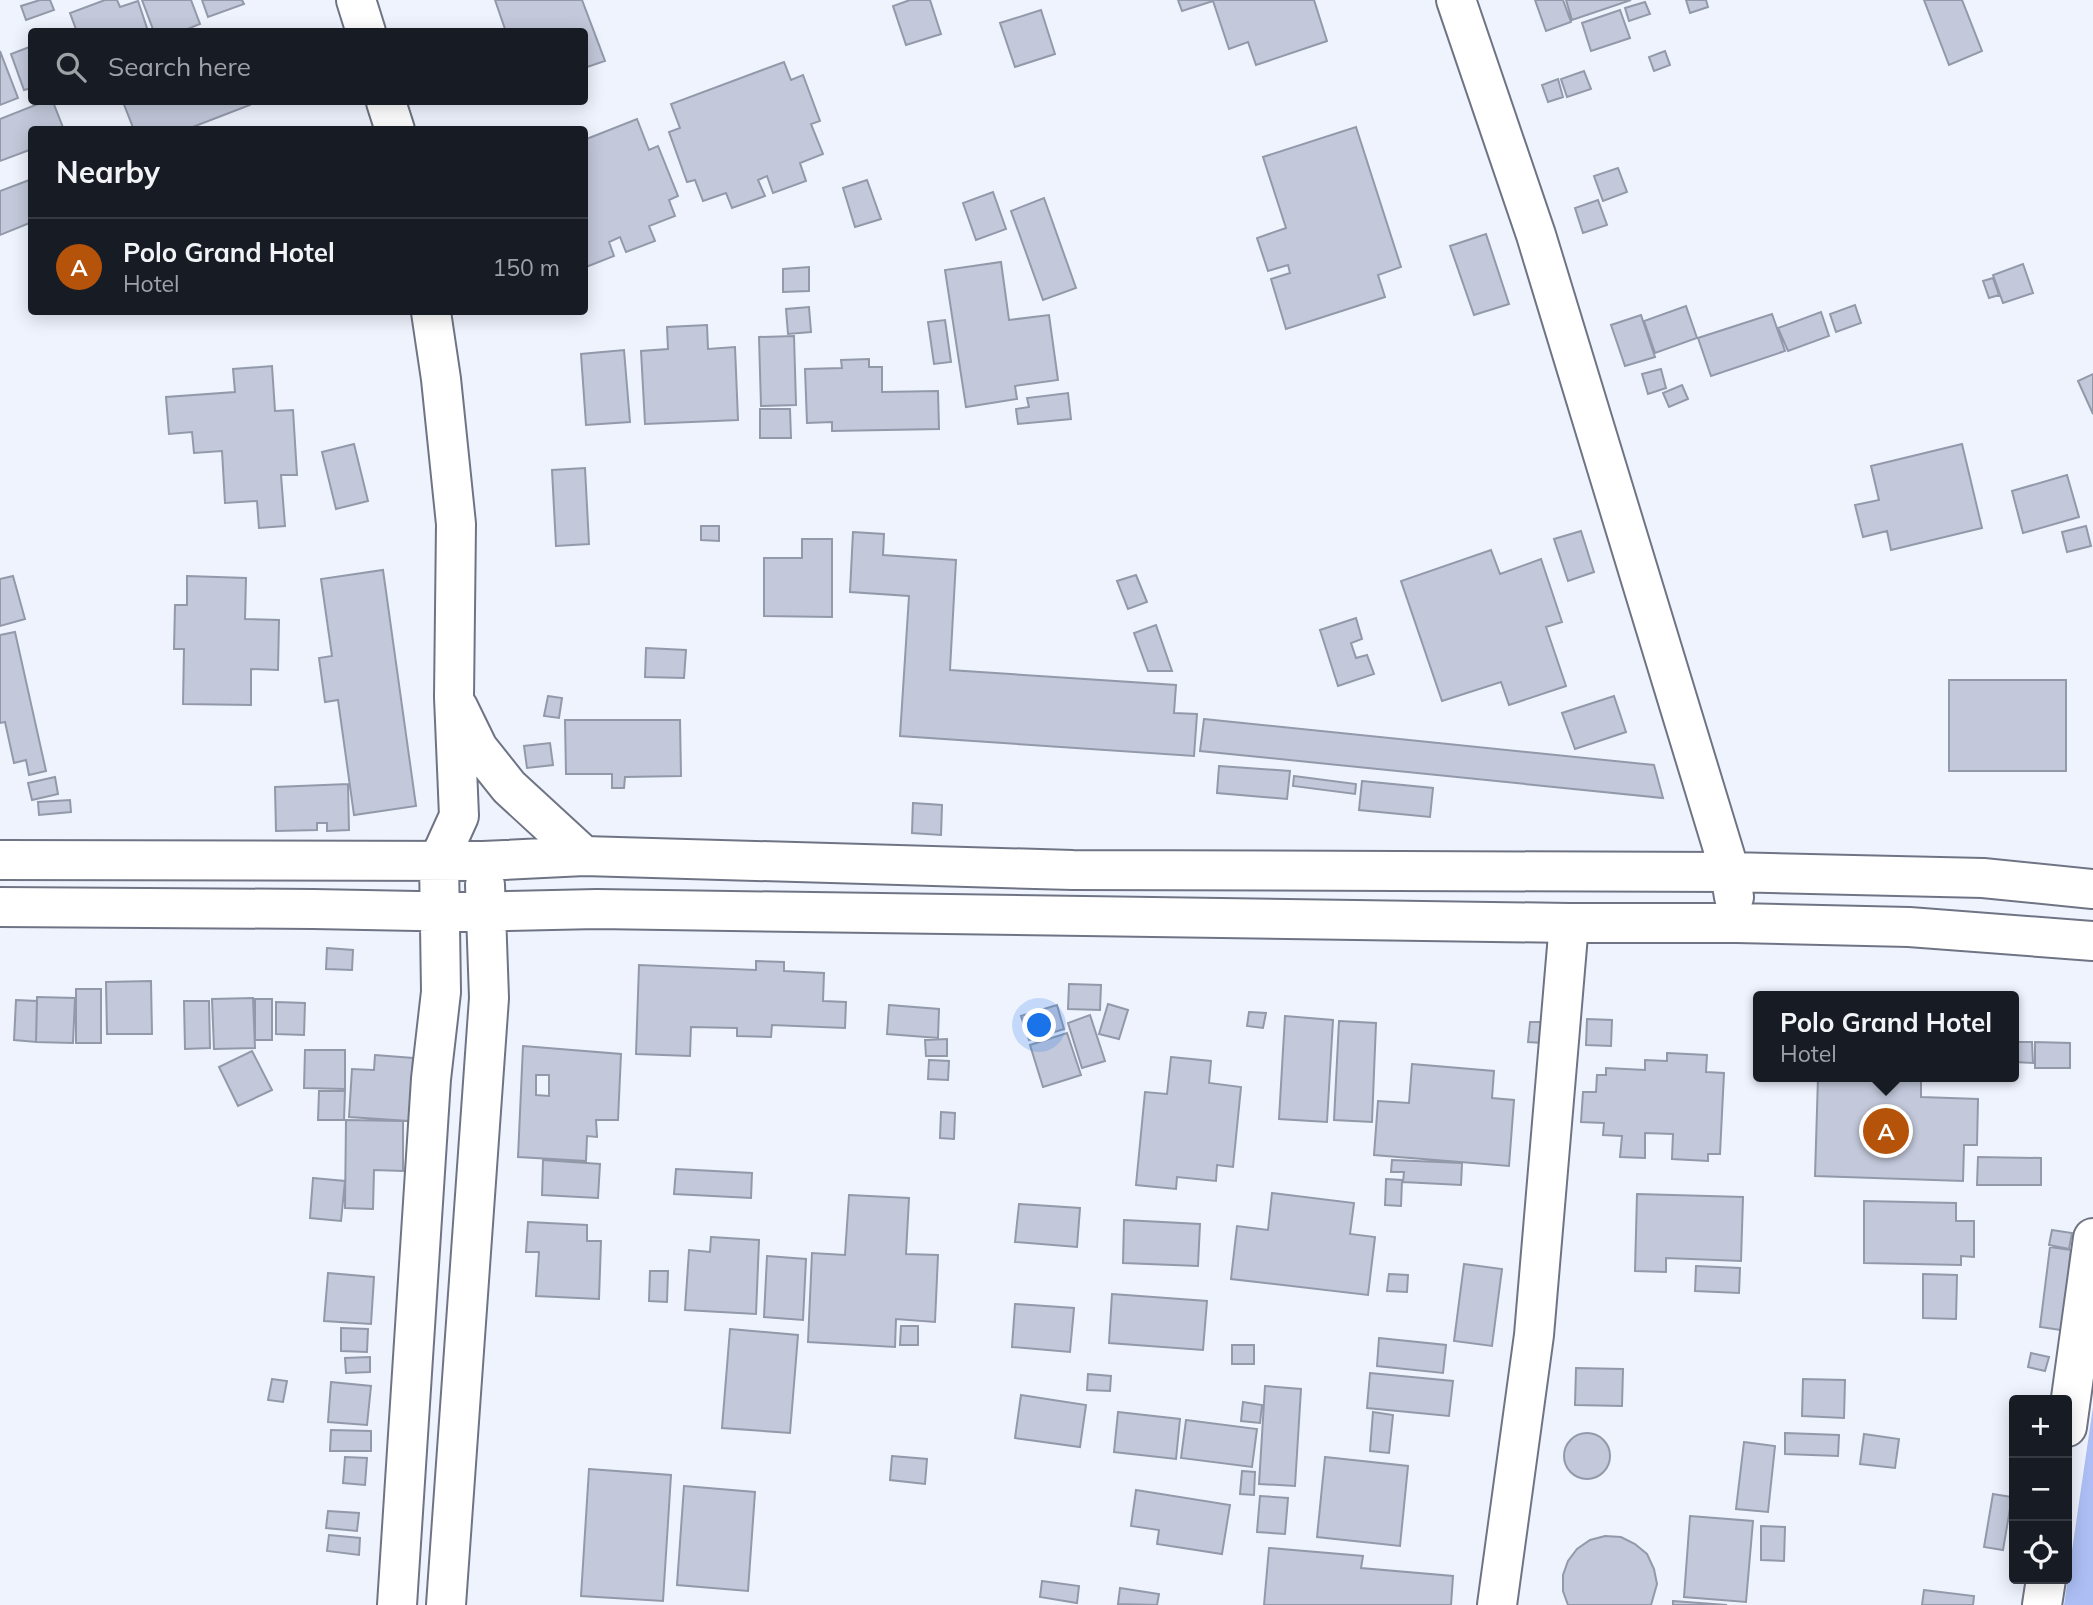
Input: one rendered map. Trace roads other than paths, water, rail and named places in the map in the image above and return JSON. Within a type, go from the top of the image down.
[{"type":"main road","points":[[356,0],[365,28]]},
{"type":"main road","points":[[1456,0],[1536,235],[1730,872],[1737,923]]},
{"type":"main road","points":[[387,105],[394,126]]},
{"type":"main road","points":[[397,1605],[430,1079],[441,992],[439,860],[458,816],[454,697],[456,524],[431,315]]},
{"type":"main road","points":[[454,697],[478,748],[509,787],[584,856]]},
{"type":"main road","points":[[446,1605],[489,998],[484,861],[458,816]]},
{"type":"main road","points":[[0,860],[484,861],[584,856],[1073,870],[1730,872],[1983,878],[2093,889]]},
{"type":"main road","points":[[0,907],[439,912],[597,909],[1737,923],[1909,927],[2093,940]]},
{"type":"main road","points":[[1497,1605],[1534,1335],[1569,923]]},
{"type":"main road","points":[[2071,1395],[2093,1238]]},
{"type":"main road","points":[[2042,1605],[2045,1584]]},
{"type":"place","name":"Polo Grand Hotel","points":[[1886,1131]]}]
